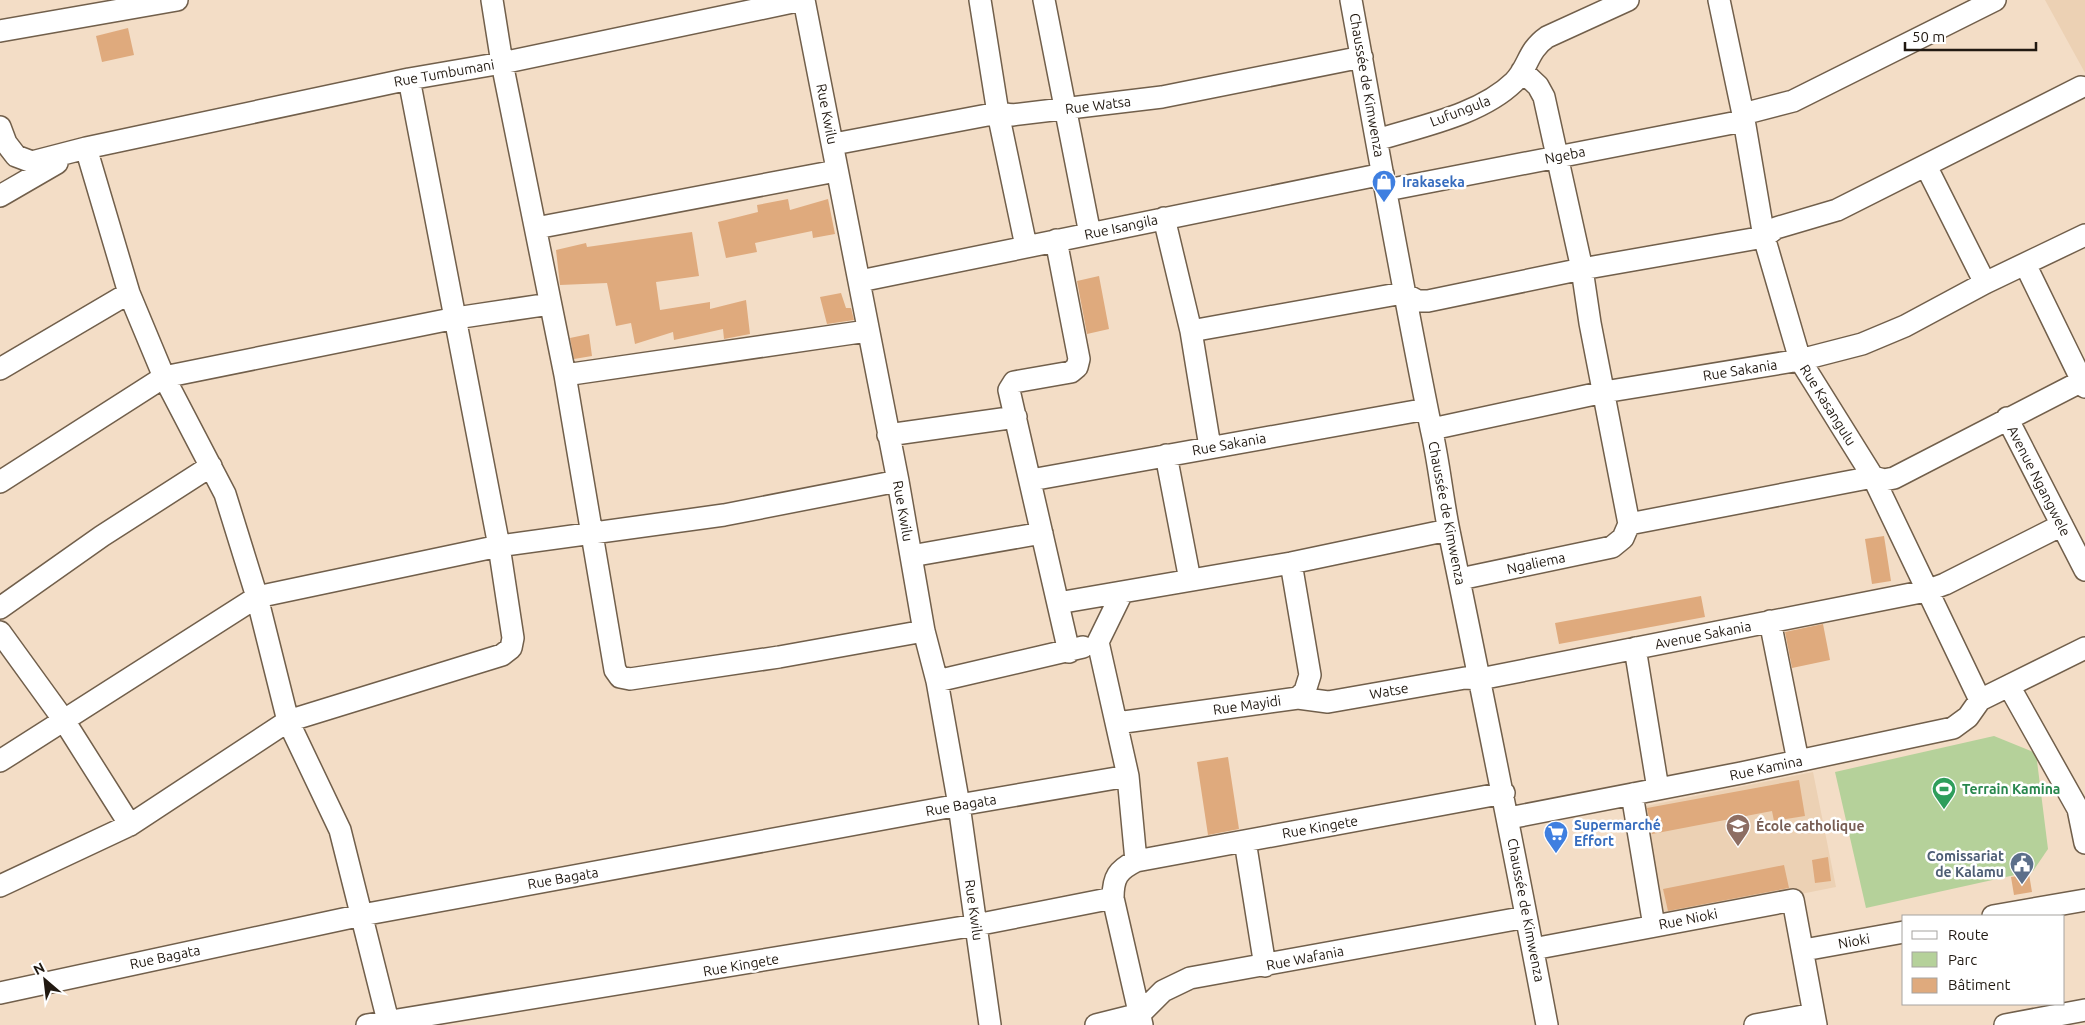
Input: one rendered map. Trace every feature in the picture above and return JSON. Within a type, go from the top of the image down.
[{"type":"street","points":[[0,31],[178,0]]},
{"type":"street","points":[[492,0],[502,63],[565,375],[615,670],[620,677],[639,678],[924,631]]},
{"type":"street","name":"Rue Tumbumani","points":[[86,148],[409,79],[502,63],[803,0]]},
{"type":"street","name":"Rue Kwilu","points":[[803,0],[834,144],[836,171],[860,282],[867,331],[898,481],[924,631],[937,681],[959,805],[990,1025]]},
{"type":"street","points":[[980,0],[998,114],[1026,246]]},
{"type":"street","points":[[1044,0],[1090,234]]},
{"type":"street","name":"Chaussée de Kimwenza","points":[[1351,0],[1385,182],[1403,293],[1429,419],[1448,530],[1460,579],[1504,793],[1547,1025]]},
{"type":"street","name":"Lufungula","points":[[1377,140],[1478,107],[1502,92],[1522,72],[1536,44],[1547,37],[1628,0]]},
{"type":"street","name":"Ngeba","points":[[1385,182],[1556,157],[1743,117],[1793,102],[1995,0]]},
{"type":"street","name":"Rue Kasangulu","points":[[1724,2],[1764,237],[1800,360],[1873,477],[1926,591],[1980,700]]},
{"type":"street","name":"Rue Watsa","points":[[834,144],[998,114],[1012,115],[1162,97],[1362,57]]},
{"type":"street","points":[[1522,72],[1538,86],[1544,97],[1582,269],[1629,524],[1873,477],[1884,480],[1894,478],[2007,418],[2083,384],[2025,264]]},
{"type":"street","points":[[0,886],[130,825],[288,721],[502,655],[510,648],[513,638],[499,546],[409,79]]},
{"type":"street","points":[[1191,331],[1403,293],[1418,301],[1428,301],[1582,269],[1764,237],[1776,228],[1837,210],[2081,87]]},
{"type":"street","points":[[0,127],[6,143],[16,156],[32,162],[86,148]]},
{"type":"street","points":[[0,196],[86,148]]},
{"type":"street","points":[[86,148],[129,292],[164,377],[225,494],[257,596],[288,721],[340,830],[388,1021]]},
{"type":"street","points":[[1926,166],[1985,283]]},
{"type":"street","points":[[536,228],[836,171]]},
{"type":"street","name":"Rue Isangila","points":[[860,282],[1164,218],[1385,182]]},
{"type":"street","points":[[1164,218],[1191,331],[1210,447]]},
{"type":"street","name":"Rue Sakania","points":[[1031,480],[1210,447],[1429,419],[1800,360],[1879,338],[1906,326],[1985,283],[2085,235]]},
{"type":"street","points":[[1056,240],[1078,359],[1077,367],[1071,372],[1014,382],[1009,390],[1069,652]]},
{"type":"street","points":[[0,369],[129,292]]},
{"type":"street","points":[[0,482],[164,377],[456,318],[550,304]]},
{"type":"street","points":[[565,375],[867,331]]},
{"type":"street","points":[[888,435],[1016,416]]},
{"type":"street","name":"Avenue Ngangwele","points":[[2007,418],[2072,532],[2085,570]]},
{"type":"street","points":[[1166,456],[1190,580]]},
{"type":"street","points":[[0,608],[102,536],[211,466]]},
{"type":"street","points":[[0,760],[257,596],[499,546],[724,515],[898,481]]},
{"type":"street","name":"Ngaliema","points":[[1460,579],[1612,547],[1623,538],[1629,524]]},
{"type":"street","points":[[1058,603],[1291,563],[1448,530]]},
{"type":"street","name":"Avenue Sakania","points":[[1480,679],[1926,591],[2072,532]]},
{"type":"street","points":[[911,556],[1042,533]]},
{"type":"street","name":"Rue Mayidi","points":[[1117,723],[1298,698],[1305,691],[1310,675],[1291,563]]},
{"type":"street","points":[[1096,1025],[1141,1020],[1113,898],[1113,883],[1116,873],[1136,861],[1128,776],[1098,642],[1122,593]]},
{"type":"street","points":[[1770,622],[1798,761]]},
{"type":"street","points":[[0,632],[63,719],[130,825]]},
{"type":"street","points":[[937,681],[1069,652],[1098,642]]},
{"type":"street","points":[[1635,648],[1658,789]]},
{"type":"street","name":"Rue Kamina","points":[[1509,818],[1798,761],[1953,728],[1968,717],[1980,700],[2085,648]]},
{"type":"street","name":"Watse","points":[[1298,698],[1316,702],[1328,702],[1465,678],[1480,679]]},
{"type":"street","points":[[2009,686],[2081,807],[2085,843]]},
{"type":"street","name":"Rue Bagata","points":[[0,993],[362,915],[959,805],[1128,776]]},
{"type":"street","name":"Rue Kingete","points":[[1136,861],[1504,793]]},
{"type":"street","points":[[1632,794],[1654,926]]},
{"type":"street","points":[[1245,841],[1265,966]]},
{"type":"street","name":"Rue Kingete","points":[[367,1025],[976,925],[1113,898]]},
{"type":"street","name":"Rue Nioki","points":[[1533,948],[1793,900],[1804,950]]},
{"type":"street","points":[[2000,915],[2085,900]]},
{"type":"street","name":"Rue Wafania","points":[[1141,1020],[1163,991],[1190,978],[1265,966],[1526,917]]},
{"type":"street","name":"Nioki","points":[[1804,950],[1902,932]]},
{"type":"street","points":[[1755,1025],[1815,1019],[1804,950]]},
{"type":"street","points":[[2005,1025],[2085,1010]]},
{"type":"shaded area","points":[[2045,0],[2085,0],[2085,73],[2084,71]]},
{"type":"shaded area","name":"École catholique","points":[[1813,772],[1836,887],[1663,921],[1641,807]]},
{"type":"green space","name":"Terrain Kamina","points":[[1994,736],[2036,753],[2048,849],[2033,871],[1866,908],[1835,772]]},
{"type":"building","points":[[128,28],[134,55],[102,62],[96,36]]},
{"type":"building","points":[[788,199],[790,210],[828,199],[835,234],[813,238],[812,231],[755,243],[757,252],[726,258],[718,222],[758,212],[757,205]]},
{"type":"building","points":[[692,232],[699,276],[656,282],[660,310],[710,302],[710,309],[746,300],[750,334],[724,339],[723,329],[674,340],[673,332],[635,344],[631,323],[616,326],[607,283],[560,285],[556,250],[586,243],[587,247]]},
{"type":"building","points":[[1099,276],[1109,329],[1087,334],[1077,281]]},
{"type":"building","points":[[841,293],[846,308],[851,308],[854,320],[827,324],[820,297]]},
{"type":"building","points":[[589,334],[592,356],[574,359],[570,338]]},
{"type":"building","points":[[1884,536],[1891,581],[1872,584],[1865,539]]},
{"type":"building","points":[[1701,596],[1705,617],[1559,644],[1555,623]]},
{"type":"building","points":[[1823,624],[1830,660],[1792,668],[1785,632]]},
{"type":"building","points":[[1228,757],[1239,829],[1208,835],[1197,762]]},
{"type":"building","points":[[1799,780],[1805,816],[1774,821],[1772,811],[1652,834],[1647,808]]},
{"type":"building","points":[[1828,857],[1831,881],[1815,883],[1812,860]]},
{"type":"building","points":[[1784,865],[1789,888],[1668,911],[1663,889]]},
{"type":"building","name":"Comissariat de Kalamu","points":[[2029,874],[2032,892],[2014,895],[2011,877]]},
{"type":"place","name":"Irakaseka","points":[[1384,203]]},
{"type":"place","name":"Terrain Kamina","points":[[1944,810]]},
{"type":"place","name":"École catholique","points":[[1738,847]]},
{"type":"place","name":"Supermarché Effort","points":[[1556,854]]},
{"type":"place","name":"Comissariat de Kalamu","points":[[2022,885]]}]
